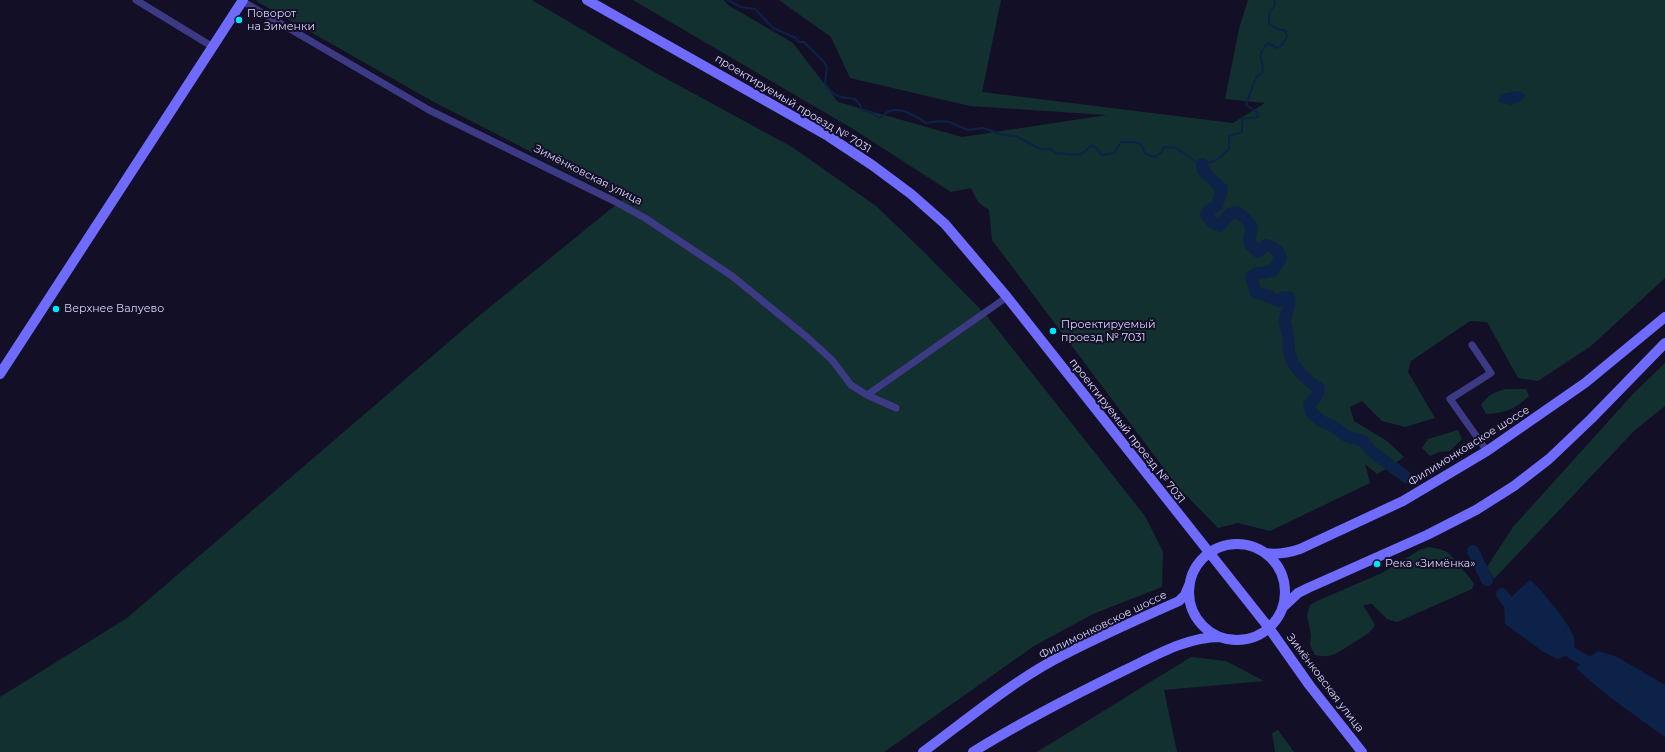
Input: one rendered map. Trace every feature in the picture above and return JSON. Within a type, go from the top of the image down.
[{"type":"main road","points":[[0,374],[242,0]]},
{"type":"main road","name":"проектируемый проезд № 7031","points":[[587,0],[828,136],[872,165],[911,194],[945,224],[971,252],[1269,628]]},
{"type":"main road","name":"Филимонковское шоссе","points":[[1265,553],[1276,555],[1286,553],[1357,523],[1403,501],[1487,452],[1585,383],[1665,317]]},
{"type":"main road","name":"Филимонковское шоссе","points":[[1283,606],[1298,593],[1427,535],[1476,510],[1514,486],[1549,459],[1586,424],[1665,343]]},
{"type":"main road","name":"Филимонковское шоссе","points":[[923,752],[1006,692],[1051,662],[1101,636],[1179,601],[1185,595],[1197,566],[1209,553],[1227,545],[1240,544],[1253,546],[1265,553],[1275,562],[1282,574],[1285,593],[1283,606],[1277,618],[1269,628],[1250,638],[1236,640],[1223,637],[1208,637],[1189,641],[1067,699],[1004,733],[973,752]]},
{"type":"main road","name":"Филимонковское шоссе","points":[[1190,583],[1190,597],[1196,616],[1205,627],[1223,637]]},
{"type":"main road","name":"Зимёнковская улица","points":[[1269,628],[1310,686],[1362,752]]},
{"type":"street","points":[[136,0],[213,47]]},
{"type":"street","name":"Зимёнковская улица","points":[[242,0],[429,110],[614,201],[645,218],[732,276],[808,338],[832,360],[851,385],[896,408]]},
{"type":"street","points":[[867,394],[1007,297]]},
{"type":"street","points":[[1472,345],[1491,373],[1450,399],[1487,452]]},
{"type":"green space","points":[[532,0],[654,72],[792,147],[876,206],[986,315],[1145,516],[1163,552],[1162,587],[1093,614],[1034,646],[884,752],[0,752],[0,697],[127,618],[479,316],[623,199],[432,101],[256,1]]},
{"type":"green space","points":[[633,0],[724,0],[728,5],[793,43],[838,102],[962,137],[1107,115],[970,106],[850,78],[831,37],[779,0],[1001,0],[982,92],[1233,123],[1265,103],[1225,99],[1239,29],[1248,0],[1665,0],[1665,278],[1591,346],[1538,381],[1518,378],[1487,322],[1470,321],[1411,361],[1408,372],[1435,418],[1405,427],[1382,421],[1362,401],[1350,407],[1354,421],[1387,441],[1404,457],[1377,474],[1365,464],[1370,483],[1270,531],[1238,523],[1218,528],[1178,487],[992,240],[989,210],[978,202],[971,188],[951,192],[853,129]]},
{"type":"green space","points":[[1665,363],[1665,406],[1634,431],[1494,579],[1487,567],[1513,527],[1633,394]]},
{"type":"green space","points":[[1506,389],[1526,389],[1529,396],[1510,410],[1486,414],[1481,405],[1492,394]]},
{"type":"green space","points":[[1458,430],[1462,439],[1450,451],[1439,452],[1430,456],[1422,448],[1428,439]]},
{"type":"green space","points":[[1428,547],[1445,551],[1452,556],[1474,584],[1472,589],[1397,622],[1387,619],[1372,604],[1363,605],[1375,625],[1370,631],[1365,636],[1335,654],[1326,656],[1315,655],[1310,645],[1311,635],[1307,615],[1310,605],[1382,573],[1418,551]]},
{"type":"green space","points":[[1191,657],[1226,661],[1264,681],[1164,690],[1177,752],[1037,752]]},
{"type":"green space","points":[[1278,730],[1294,752],[1275,752],[1272,733]]},
{"type":"water","points":[[1518,91],[1525,94],[1524,99],[1511,105],[1498,101],[1501,94]]},
{"type":"water","points":[[1530,580],[1562,616],[1572,632],[1574,638],[1573,654],[1557,659],[1542,651],[1505,624],[1504,605]]},
{"type":"water","points":[[1598,651],[1617,657],[1665,685],[1665,737],[1608,695],[1576,668]]},
{"type":"waterway","points":[[728,0],[741,7],[755,9],[773,28],[796,38],[799,42],[804,42],[827,67],[825,83],[831,92],[841,97],[855,99],[862,110],[873,113],[879,118],[889,112],[899,110],[904,111],[926,123],[940,121],[949,122],[968,130],[983,128],[1003,135],[1016,136],[1040,149],[1050,149],[1056,153],[1078,155],[1083,153],[1091,146],[1095,147],[1102,155],[1114,153],[1121,142],[1134,142],[1141,144],[1145,154],[1155,157],[1162,152],[1164,147],[1176,148],[1195,161]]},
{"type":"waterway","points":[[1201,163],[1213,162],[1229,149],[1229,136],[1242,132],[1242,119],[1258,117],[1257,112],[1246,105],[1256,77],[1262,73],[1263,67],[1260,55],[1267,43],[1277,48],[1282,45],[1287,37],[1286,31],[1277,29],[1269,24],[1269,13],[1275,5],[1274,0]]},
{"type":"waterway","points":[[1202,164],[1203,170],[1211,178]]},
{"type":"waterway","points":[[1216,183],[1222,189],[1217,206],[1209,210],[1206,215],[1213,223],[1220,226],[1229,214],[1236,212],[1249,222],[1252,229],[1249,237],[1250,244],[1258,252],[1266,245],[1275,249],[1279,253],[1281,258],[1272,271],[1255,274],[1251,277],[1256,293],[1279,301],[1284,297],[1289,298],[1289,306],[1285,324],[1288,334],[1290,356],[1302,374],[1319,388],[1318,394],[1309,405],[1312,413],[1321,421],[1333,426],[1346,436],[1364,441],[1370,450],[1406,477]]},
{"type":"waterway","points":[[1473,551],[1487,580]]},
{"type":"waterway","points":[[1502,594],[1507,601],[1518,610]]},
{"type":"waterway","points":[[1561,644],[1573,654],[1598,667]]},
{"type":"place","name":"Поворот на Зименки","points":[[239,20]]},
{"type":"place","name":"Верхнее Валуево","points":[[56,309]]},
{"type":"place","name":"Проектируемый проезд № 7031","points":[[1053,331]]},
{"type":"place","name":"Река «Зимёнка»","points":[[1377,564]]}]
